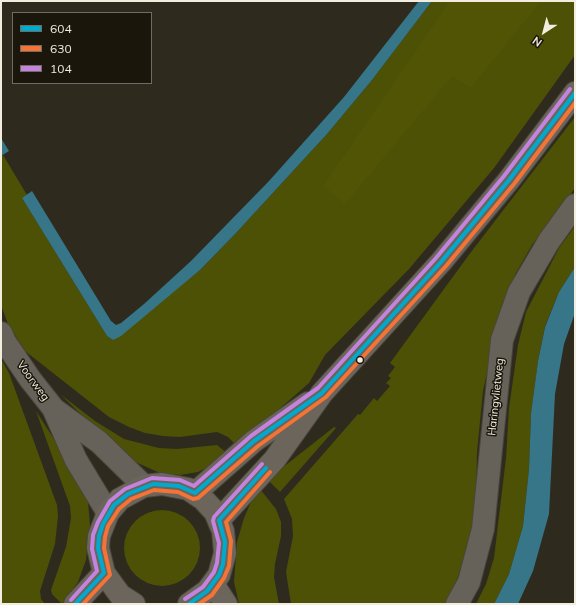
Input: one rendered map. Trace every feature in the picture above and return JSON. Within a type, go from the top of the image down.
[{"type":"main road","points":[[219,520],[275,459],[322,393],[441,262],[509,180],[575,93]]},
{"type":"main road","points":[[195,493],[254,441],[322,393]]},
{"type":"main road","points":[[128,603],[114,588],[104,573],[98,548],[99,536],[108,513],[120,499],[144,486],[171,484],[188,489],[209,505],[219,520],[225,542],[225,553],[219,575],[200,598],[189,604]]},
{"type":"main road","points":[[76,604],[104,573]]},
{"type":"main road","points":[[213,584],[226,604]]},
{"type":"street","name":"Haringvlietweg","points":[[457,604],[469,582],[483,529],[502,340],[519,292],[549,241],[575,206]]},
{"type":"street","name":"Voorweg","points":[[1,333],[5,342],[30,379],[53,408],[76,460],[108,513]]},
{"type":"street","name":"Voorweg","points":[[53,408],[99,442],[144,486]]},
{"type":"shaded area","points":[[432,1],[575,1],[575,55],[494,168],[409,269],[325,355],[309,383],[237,446],[228,437],[217,432],[180,437],[145,433],[129,427],[109,417],[25,351],[8,324],[1,305],[1,156],[3,155],[27,195],[22,198],[107,336],[113,340],[200,270],[236,233],[327,134],[372,80]]},
{"type":"shaded area","points":[[450,1],[541,1],[471,88],[452,76],[345,204],[323,186]]},
{"type":"shaded area","points":[[575,117],[575,188],[532,245],[516,273],[502,305],[483,391],[477,452],[476,508],[471,535],[458,577],[445,604],[291,604],[286,572],[293,536],[292,519],[284,499],[358,414],[360,415],[374,398],[377,401],[390,386],[386,383],[391,378],[388,376],[395,367],[390,363],[471,252]]},
{"type":"shaded area","points":[[575,226],[575,267],[559,292],[545,326],[538,361],[531,413],[529,469],[523,526],[509,574],[494,604],[476,604],[486,584],[494,558],[506,458],[509,408],[518,345],[526,312],[559,248]]},
{"type":"shaded area","points":[[1,359],[9,373],[57,505],[58,516],[55,544],[40,591],[41,599],[45,604],[1,604]]},
{"type":"shaded area","points":[[60,394],[95,421],[124,439],[159,448],[177,449],[217,445],[228,454],[198,472],[180,475],[160,473],[131,460],[100,433]]},
{"type":"shaded area","points":[[36,411],[80,480],[88,502],[90,525],[86,560],[78,582],[62,604],[52,594],[51,590],[66,547],[71,518],[70,506]]},
{"type":"shaded area","points":[[334,427],[336,428],[280,492],[269,481],[282,468]]},
{"type":"shaded area","points":[[260,489],[276,509],[281,522],[281,536],[275,564],[274,577],[279,604],[239,604],[234,582],[237,542],[244,518],[251,502]]},
{"type":"shaded area","points":[[162,510],[176,513],[189,521],[197,534],[200,548],[197,562],[189,575],[176,583],[162,586],[148,583],[135,575],[127,562],[124,548],[127,534],[135,521],[148,513]]},
{"type":"water","points":[[419,1],[432,1],[372,80],[327,134],[236,233],[200,270],[121,336],[113,340],[107,336],[22,198],[32,191],[111,321],[116,325],[121,323],[191,261],[269,181],[344,97]]},
{"type":"water","points":[[1,138],[9,151],[1,156]]},
{"type":"water","points":[[575,267],[575,313],[564,344],[555,394],[549,514],[533,571],[518,604],[494,604],[509,574],[523,526],[529,469],[531,413],[538,361],[545,327],[559,292]]},
{"type":"transit line","name":"104","points":[[71,600],[97,571],[92,549],[93,535],[98,522],[110,501],[125,489],[152,478],[180,480],[194,486],[251,436],[318,388],[436,258],[504,176],[570,89]]},
{"type":"transit line","name":"604","points":[[75,604],[104,573],[98,548],[99,536],[103,524],[114,505],[128,494],[153,484],[179,486],[195,493],[254,441],[322,393],[441,262],[509,180],[575,93]]},
{"type":"transit line","name":"630","points":[[83,604],[110,575],[104,548],[105,537],[108,526],[119,509],[131,499],[154,490],[178,492],[193,499],[198,498],[258,446],[326,397],[446,266],[514,184],[575,103]]},
{"type":"transit line","name":"104","points":[[185,599],[203,587],[214,572],[217,563],[219,543],[213,521],[214,517],[262,464]]},
{"type":"transit line","name":"604","points":[[189,604],[207,591],[219,575],[223,564],[225,542],[219,520],[266,468]]},
{"type":"transit line","name":"630","points":[[199,604],[212,595],[224,578],[229,566],[231,541],[226,522],[270,472]]}]
